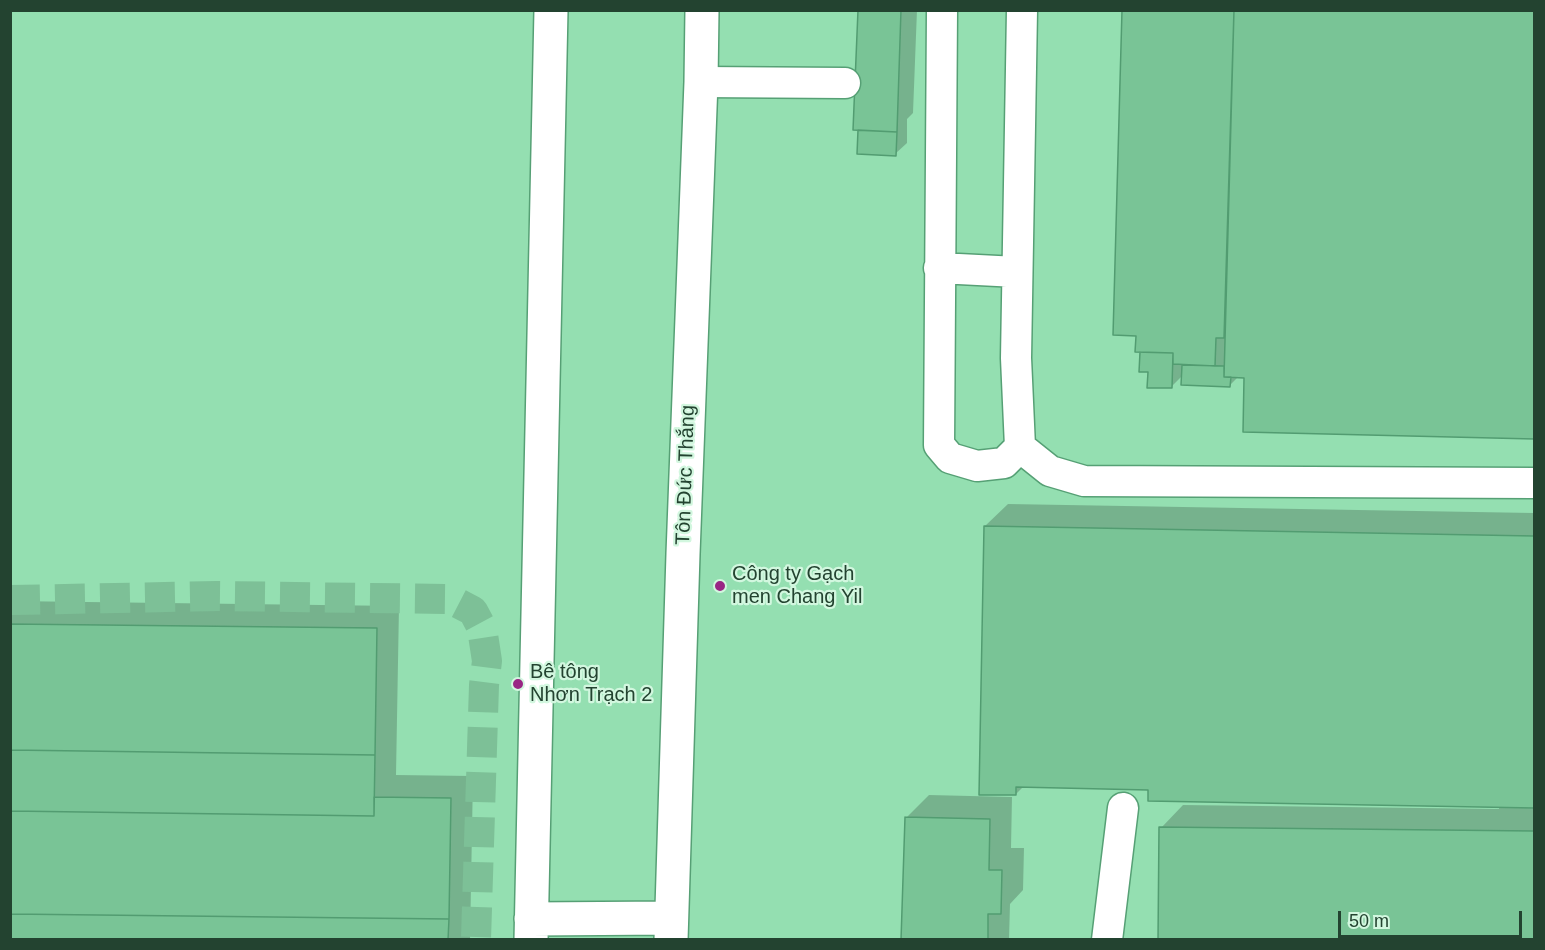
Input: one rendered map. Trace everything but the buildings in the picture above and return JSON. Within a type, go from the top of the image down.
[{"type":"main road","points":[[551,10],[531,929],[671,928]]},
{"type":"main road","name":"Tôn Đức Thắng","points":[[671,928],[702,10]]},
{"type":"lane","points":[[942,10],[939,445],[950,458],[977,466],[1004,463],[1020,447],[1016,358],[1022,10]]},
{"type":"lane","points":[[701,82],[845,82]]},
{"type":"lane","points":[[939,268],[1017,272]]},
{"type":"lane","points":[[1020,447],[1050,471],[1084,481],[1534,483]]},
{"type":"lane","points":[[1107,939],[1123,808]]},
{"type":"tunnel","points":[[10,600],[217,596],[450,599],[473,611],[482,628],[487,661],[484,685],[476,940]]},
{"type":"place","name":"Công ty Gạch men Chang Yil","points":[[720,586]]},
{"type":"place","name":"Bê tông Nhơn Trạch 2","points":[[518,684]]}]
